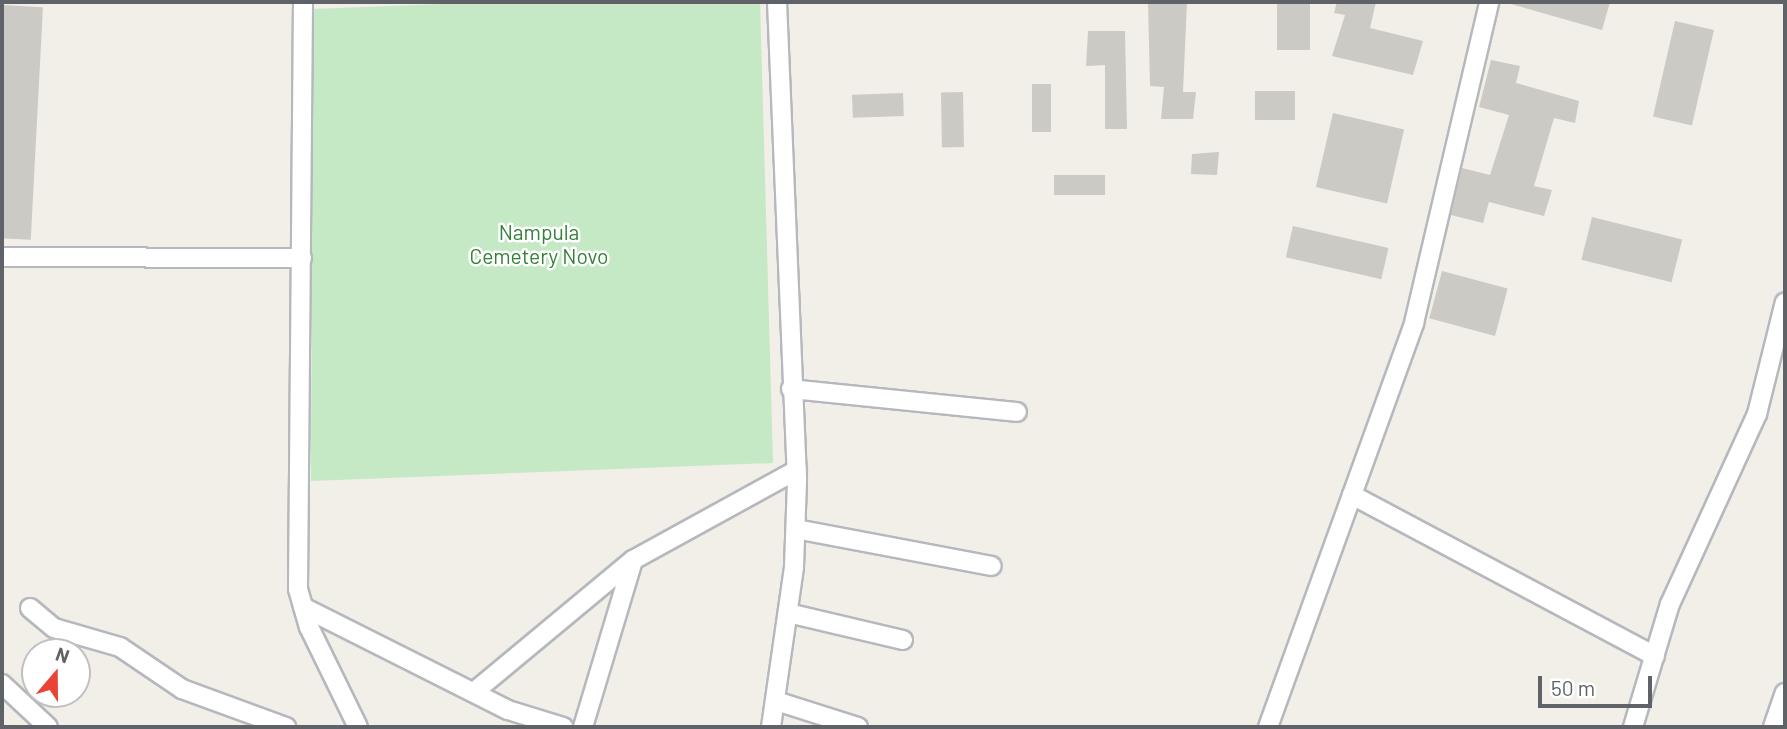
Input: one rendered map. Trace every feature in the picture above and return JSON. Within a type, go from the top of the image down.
[{"type":"street","points":[[303,2],[298,551],[303,607],[358,727]]},
{"type":"street","points":[[771,727],[788,613],[796,529],[797,470],[777,2]]},
{"type":"street","points":[[1268,727],[1414,323],[1489,2]]},
{"type":"street","points":[[2,257],[302,258]]},
{"type":"street","points":[[1633,727],[1676,588],[1757,414],[1785,302]]},
{"type":"street","points":[[792,389],[1017,412]]},
{"type":"street","points":[[474,692],[633,560],[797,470]]},
{"type":"street","points":[[1352,495],[1654,656]]},
{"type":"street","points":[[796,529],[992,566]]},
{"type":"street","points":[[583,727],[633,560]]},
{"type":"street","points":[[303,607],[474,692],[563,727]]},
{"type":"street","points":[[30,608],[54,628],[120,648],[182,689],[286,727]]},
{"type":"street","points":[[788,613],[903,640]]},
{"type":"street","points":[[2,684],[48,727]]},
{"type":"street","points":[[1773,727],[1785,693]]},
{"type":"street","points":[[776,701],[858,727]]},
{"type":"green space","name":"Nampula Cemetery Novo","points":[[493,2],[760,2],[773,463],[311,481],[313,9]]},
{"type":"building","points":[[1148,2],[1187,2],[1183,92],[1196,92],[1193,119],[1161,119],[1164,87],[1150,86]]},
{"type":"building","points":[[1277,2],[1310,2],[1310,50],[1277,50]]},
{"type":"building","points":[[1337,2],[1376,2],[1370,28],[1423,41],[1413,75],[1332,56],[1345,15],[1334,13]]},
{"type":"building","points":[[1504,2],[1610,2],[1602,30]]},
{"type":"building","points":[[2,5],[43,7],[31,240],[2,238]]},
{"type":"building","points":[[1675,21],[1714,30],[1692,125],[1653,116]]},
{"type":"building","points":[[1088,31],[1125,31],[1127,129],[1105,129],[1105,65],[1086,66]]},
{"type":"building","points":[[1491,60],[1520,66],[1516,83],[1579,101],[1575,123],[1554,118],[1534,186],[1552,190],[1544,216],[1489,202],[1483,223],[1451,215],[1462,168],[1490,175],[1509,115],[1479,107]]},
{"type":"building","points":[[1032,84],[1051,84],[1051,132],[1032,132]]},
{"type":"building","points":[[1255,91],[1295,91],[1295,120],[1255,120]]},
{"type":"building","points":[[941,92],[963,92],[964,147],[942,147]]},
{"type":"building","points":[[903,93],[904,116],[853,118],[852,95]]},
{"type":"building","points":[[1333,113],[1404,129],[1387,203],[1316,187]]},
{"type":"building","points":[[1219,152],[1217,175],[1191,174],[1192,154]]},
{"type":"building","points":[[1054,175],[1105,175],[1105,195],[1054,195]]},
{"type":"building","points":[[1592,217],[1682,239],[1672,282],[1581,260]]},
{"type":"building","points":[[1293,226],[1388,248],[1381,279],[1286,257]]},
{"type":"building","points":[[1442,271],[1508,289],[1495,336],[1429,318]]}]
